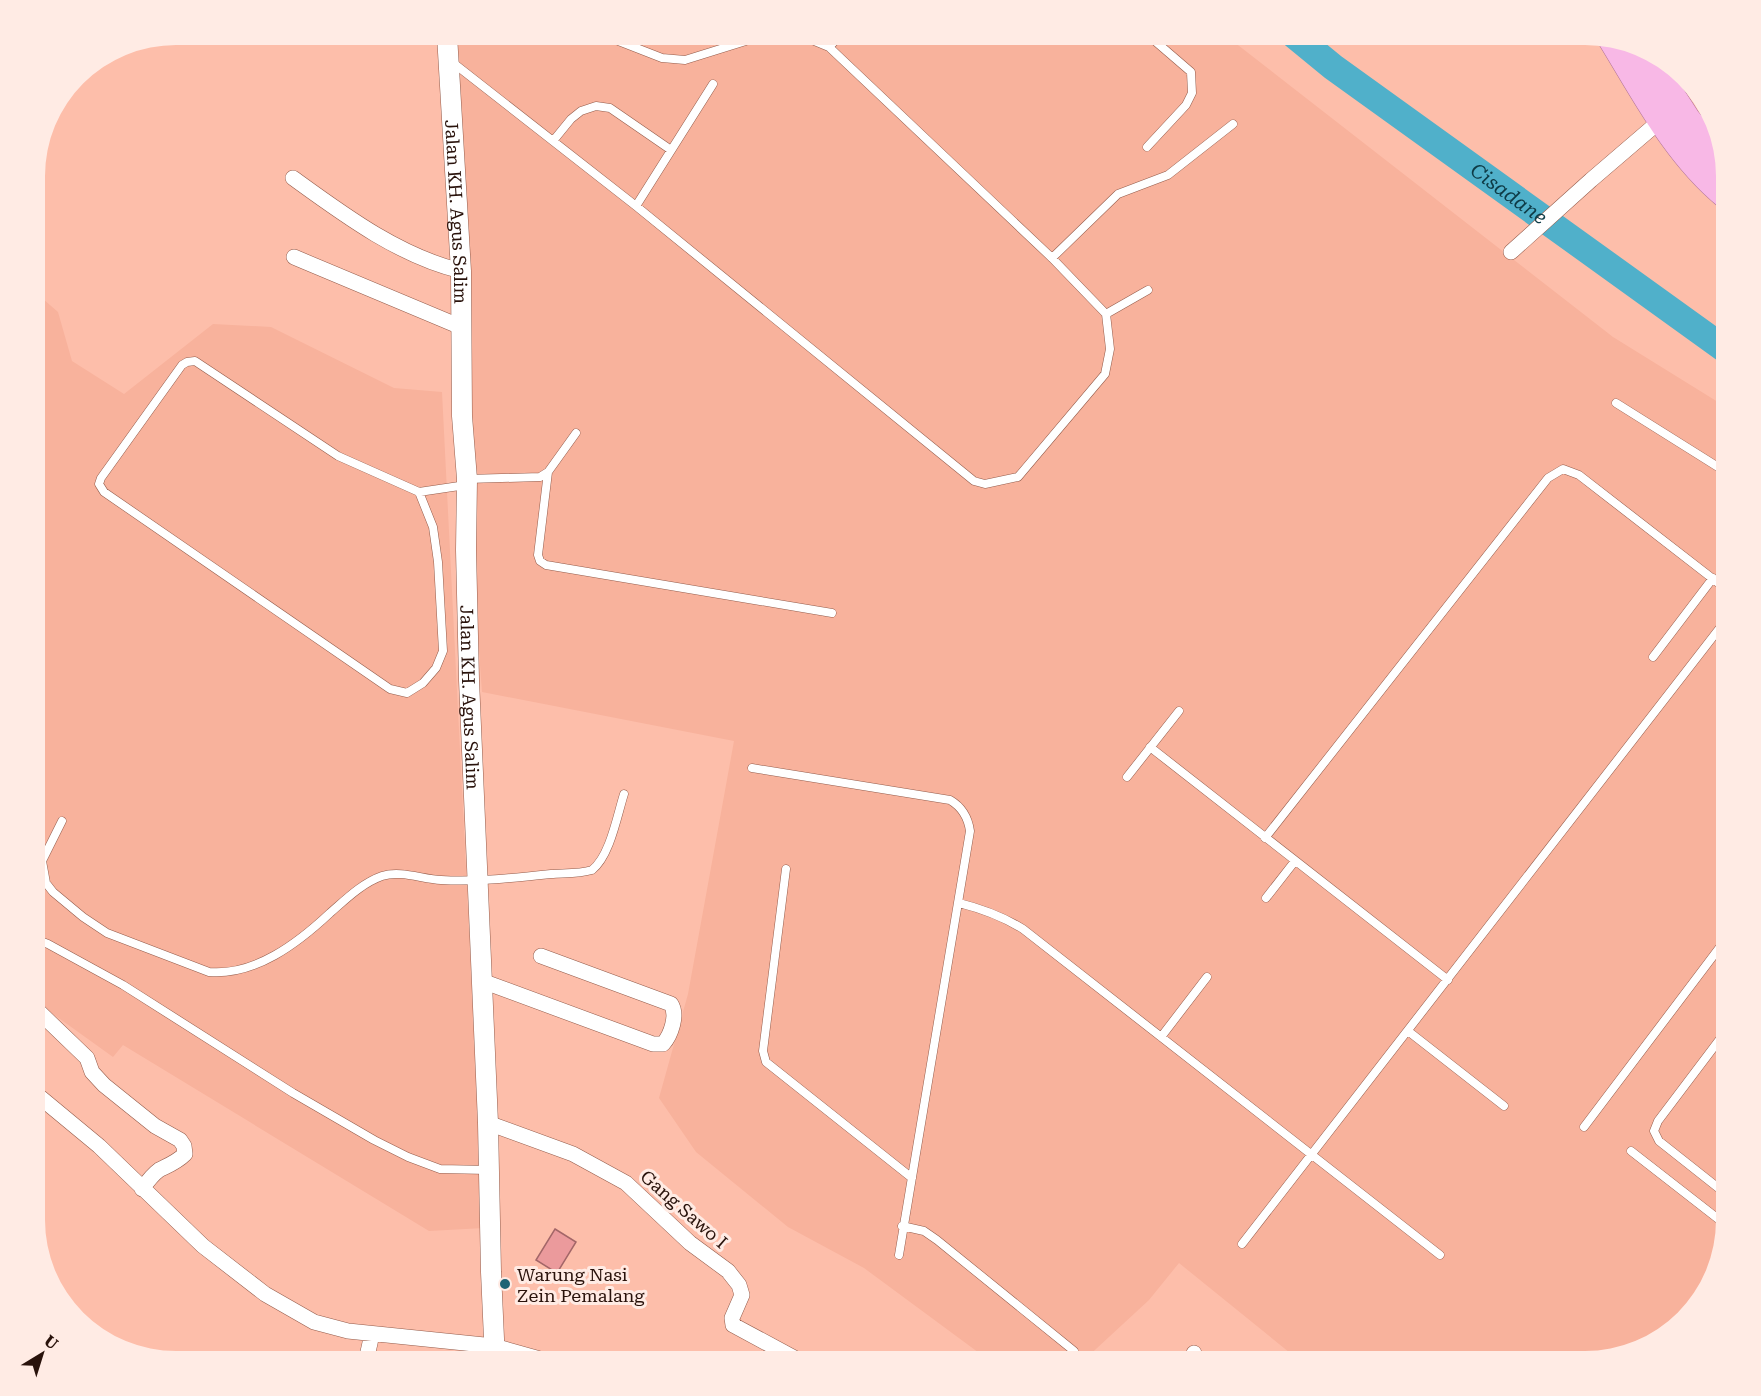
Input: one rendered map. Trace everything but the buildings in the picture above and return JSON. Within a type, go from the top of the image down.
[{"type":"highway","points":[[1618,50],[1661,120],[1694,163],[1716,186]]},
{"type":"highway","points":[[1650,62],[1688,120],[1710,140]]},
{"type":"street","name":"Jalan KH. Agus Salim","points":[[447,45],[461,271],[462,416],[467,482],[466,562],[488,1122],[490,1272],[494,1351]]},
{"type":"street","points":[[1511,252],[1661,120]]},
{"type":"street","points":[[293,178],[338,211],[390,243],[442,267],[461,271]]},
{"type":"street","points":[[294,257],[461,327]]},
{"type":"street","points":[[482,981],[653,1044],[663,1044],[666,1041],[674,1019],[674,1007],[671,1004],[541,956]]},
{"type":"street","points":[[45,1018],[87,1058],[92,1072],[104,1085],[155,1126],[180,1140],[184,1146],[185,1154],[152,1176],[142,1189]]},
{"type":"street","points":[[45,1101],[99,1146],[203,1246],[266,1294],[314,1322],[348,1331],[476,1351]]},
{"type":"street","name":"Gang Sawo I","points":[[488,1122],[573,1154],[626,1184],[690,1243],[728,1271],[739,1285],[742,1295],[732,1318],[733,1325],[780,1351]]},
{"type":"street","points":[[368,1351],[372,1334]]},
{"type":"lane","points":[[630,45],[662,58],[685,60],[731,45]]},
{"type":"lane","points":[[447,58],[636,206],[974,481],[986,484],[1018,477],[1105,374],[1110,349],[1106,314],[1052,258],[829,47],[824,45]]},
{"type":"lane","points":[[1147,147],[1186,105],[1192,93],[1191,72],[1160,45]]},
{"type":"lane","points":[[636,206],[713,84]]},
{"type":"lane","points":[[553,141],[571,119],[581,111],[596,106],[610,108],[671,150]]},
{"type":"lane","points":[[1052,258],[1118,194],[1168,175],[1233,124]]},
{"type":"lane","points":[[1106,314],[1148,290]]},
{"type":"lane","points":[[419,492],[433,527],[438,562],[443,651],[436,668],[423,683],[407,693],[390,689],[104,492],[99,484],[182,365],[195,361],[338,456],[419,492],[467,482],[540,477],[548,472],[576,433]]},
{"type":"lane","points":[[1616,403],[1716,466]]},
{"type":"lane","points":[[1265,838],[1548,478],[1563,469],[1579,475],[1716,581]]},
{"type":"lane","points":[[548,472],[538,555],[540,561],[546,565],[832,613]]},
{"type":"lane","points":[[1653,657],[1713,578]]},
{"type":"lane","points":[[1242,1244],[1716,633]]},
{"type":"lane","points":[[1127,777],[1179,711]]},
{"type":"lane","points":[[1150,747],[1448,980]]},
{"type":"lane","points":[[752,768],[950,800],[958,805],[968,821],[970,831],[959,903],[898,1255]]},
{"type":"lane","points":[[45,878],[53,892],[107,933],[209,972],[230,971],[273,956],[308,933],[361,887],[384,875],[396,874],[440,880],[501,879],[592,870],[601,860],[606,849],[624,794]]},
{"type":"lane","points":[[45,855],[62,821]]},
{"type":"lane","points":[[1266,898],[1295,861]]},
{"type":"lane","points":[[786,869],[763,1051],[766,1062],[912,1178]]},
{"type":"lane","points":[[959,903],[985,909],[1023,929],[1440,1255]]},
{"type":"lane","points":[[45,943],[123,985],[293,1093],[382,1144],[440,1169],[489,1170]]},
{"type":"lane","points":[[1584,1127],[1716,952]]},
{"type":"lane","points":[[1161,1036],[1207,977]]},
{"type":"lane","points":[[1408,1031],[1504,1106]]},
{"type":"lane","points":[[1716,1044],[1658,1121],[1654,1131],[1659,1141],[1716,1186]]},
{"type":"lane","points":[[1631,1151],[1716,1217]]},
{"type":"lane","points":[[903,1226],[924,1231],[937,1240],[1074,1351]]},
{"type":"shaded area","points":[[457,45],[1238,45],[1613,337],[1716,401],[1716,1229],[1703,1278],[1684,1307],[1651,1334],[1627,1344],[1594,1351],[1288,1351],[1179,1263],[1149,1300],[1094,1351],[976,1351],[864,1268],[788,1227],[696,1152],[659,1098],[688,994],[734,741],[482,692],[460,392]]},
{"type":"shaded area","points":[[45,301],[58,312],[72,361],[124,394],[213,324],[271,327],[394,388],[442,392],[484,1228],[429,1231],[123,1045],[113,1057],[45,1008]]},
{"type":"waterway","name":"Cisadane","points":[[1306,45],[1333,67],[1716,343]]},
{"type":"place","name":"Warung Nasi Zein Pemalang","points":[[505,1284]]}]
